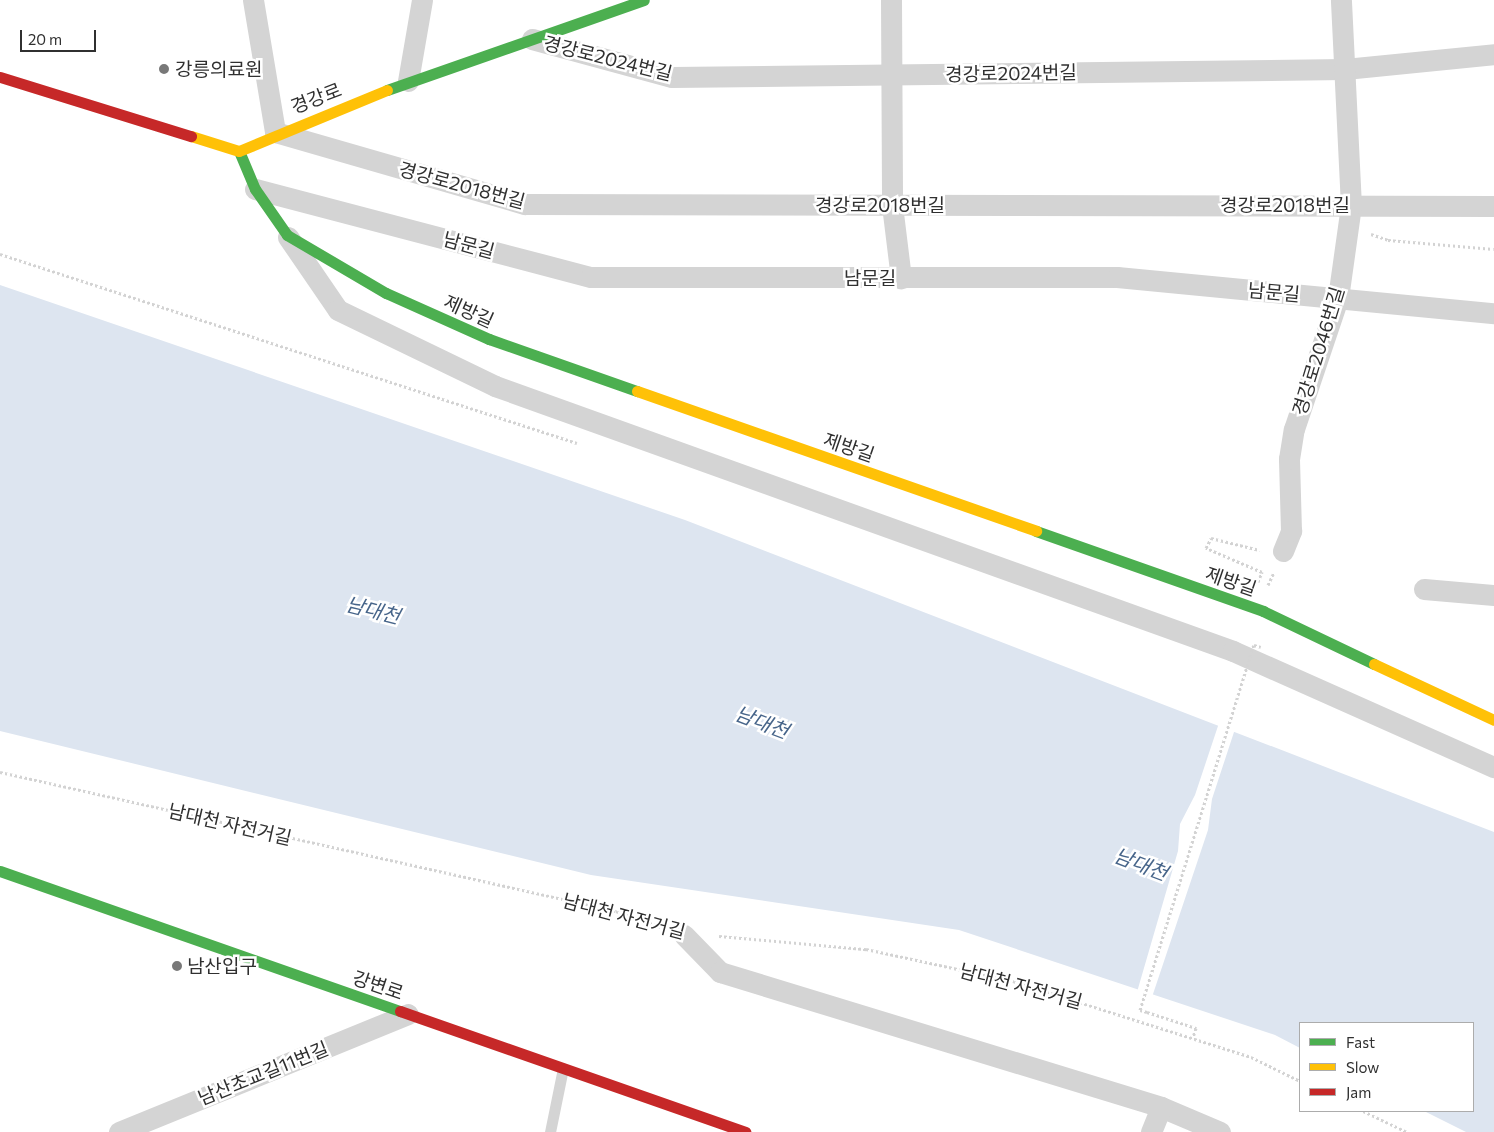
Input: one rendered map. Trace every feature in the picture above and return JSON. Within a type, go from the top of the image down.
[{"type":"street","points":[[253,0],[275,132]]},
{"type":"street","points":[[408,80],[422,0]]},
{"type":"street","name":"경강로","points":[[239,151],[275,132],[408,80],[644,0]]},
{"type":"street","points":[[891,0],[889,74],[892,205],[901,278]]},
{"type":"street","name":"경강로2046번길","points":[[1283,551],[1291,531],[1289,459],[1294,429],[1338,298],[1350,215],[1342,0]]},
{"type":"street","name":"경강로2024번길","points":[[532,38],[672,77],[1345,69],[1494,54]]},
{"type":"street","points":[[0,77],[239,151]]},
{"type":"street","name":"경강로2018번길","points":[[275,132],[524,204],[892,205],[1350,215],[1494,206]]},
{"type":"street","name":"제방길","points":[[239,151],[255,189],[286,235],[386,293],[489,339],[1263,611],[1494,720]]},
{"type":"street","name":"남문길","points":[[255,189],[591,277],[1117,277],[1494,313]]},
{"type":"street","points":[[286,235],[338,310],[494,386],[1233,651],[1494,767]]},
{"type":"street","points":[[1424,589],[1494,595]]},
{"type":"street","name":"강변로","points":[[0,871],[745,1132]]},
{"type":"street","points":[[684,935],[720,972],[1161,1107],[1220,1132]]},
{"type":"street","name":"남산초교길11번길","points":[[118,1132],[408,1014]]},
{"type":"street","points":[[1151,1132],[1161,1107]]},
{"type":"lane","points":[[550,1132],[563,1068]]},
{"type":"path","points":[[1350,215],[1388,240],[1494,249]]},
{"type":"path","points":[[1258,583],[1262,572],[1206,548],[1211,538],[1273,553],[1283,551]]},
{"type":"path","points":[[1194,1037],[1196,1028],[1140,1010],[1254,645],[1261,647]]},
{"type":"path","name":"남대천 자전거길","points":[[0,772],[616,911],[684,935],[866,949],[1013,981],[1194,1037],[1299,1081]]},
{"type":"path","points":[[1365,1112],[1407,1132]]},
{"type":"water","name":"남대천","points":[[0,285],[685,520],[1494,832],[1494,1132],[1466,1132],[1426,1112],[1474,1112],[1474,1022],[1299,1022],[1299,1047],[1275,1035],[959,930],[591,875],[0,731]]},
{"type":"pier","points":[[1219,723],[1235,729],[1212,799],[1208,830],[1152,997],[1137,992],[1178,851],[1180,824],[1195,795]]},
{"type":"traffic: fast","points":[[387,90],[644,0]]},
{"type":"traffic: fast","points":[[239,151],[255,189],[287,235],[386,293],[489,339],[637,391]]},
{"type":"traffic: fast","points":[[1036,531],[1263,611],[1374,664]]},
{"type":"traffic: fast","points":[[0,871],[400,1011]]},
{"type":"traffic: slow","points":[[191,136],[239,151],[387,90]]},
{"type":"traffic: slow","points":[[637,391],[1036,531]]},
{"type":"traffic: slow","points":[[1374,664],[1494,720]]},
{"type":"traffic: jam","points":[[0,77],[191,136]]},
{"type":"traffic: jam","points":[[400,1011],[745,1132]]},
{"type":"place","name":"강릉의료원","points":[[164,69]]},
{"type":"place","name":"남산입구","points":[[177,966]]}]
